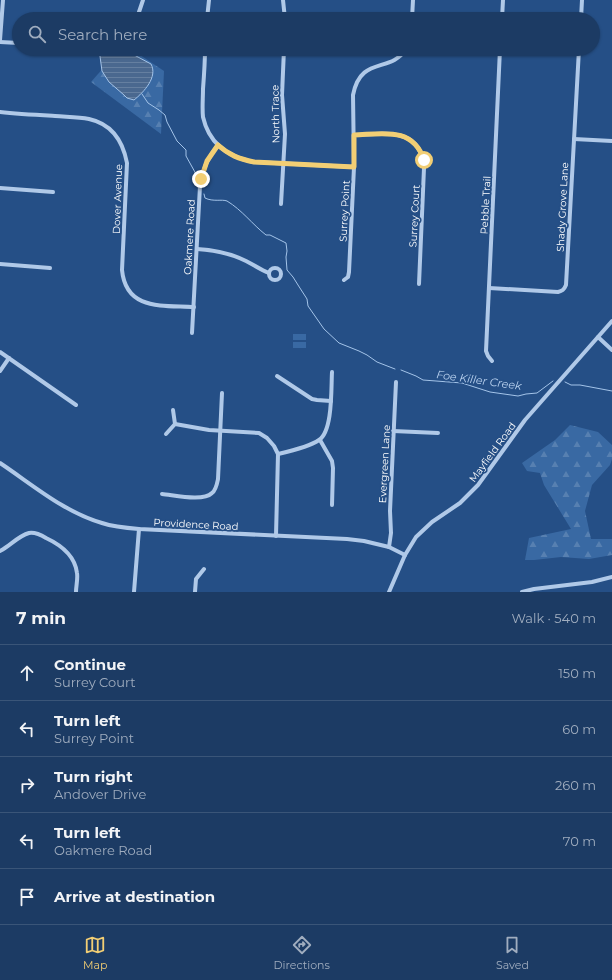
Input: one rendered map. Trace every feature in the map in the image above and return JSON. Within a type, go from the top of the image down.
[{"type":"street","points":[[3,0],[0,41],[12,42]]},
{"type":"street","points":[[139,12],[143,0]]},
{"type":"street","points":[[208,12],[209,0]]},
{"type":"street","points":[[283,0],[284,12]]},
{"type":"street","points":[[412,12],[413,0]]},
{"type":"street","points":[[502,12],[503,0]]},
{"type":"street","points":[[581,12],[582,0]]},
{"type":"street","points":[[205,56],[202,107],[204,118],[212,137],[218,145],[230,154],[243,160],[254,162],[354,167]]},
{"type":"street","name":"North Trace","points":[[281,204],[284,134],[282,95],[284,56]]},
{"type":"street","name":"Surrey Point","points":[[344,280],[348,277],[349,272],[354,167],[353,95],[358,80],[370,68],[390,62],[400,56]]},
{"type":"street","name":"Pebble Trail","points":[[492,361],[486,350],[500,56]]},
{"type":"street","name":"Shady Grove Lane","points":[[489,288],[558,292],[565,288],[579,56]]},
{"type":"street","name":"Dover Avenue","points":[[0,112],[84,118],[98,122],[111,130],[122,145],[127,163],[122,270],[125,285],[134,296],[146,303],[194,307]]},
{"type":"street","name":"Surrey Court","points":[[354,135],[400,135],[407,137],[413,142],[422,154],[424,168],[419,284]]},
{"type":"street","points":[[574,139],[612,141]]},
{"type":"street","name":"Oakmere Road","points":[[192,333],[201,179],[207,161],[218,145]]},
{"type":"street","points":[[0,188],[53,192]]},
{"type":"street","points":[[197,249],[214,250],[231,255],[269,273]]},
{"type":"street","points":[[0,264],[50,268]]},
{"type":"street","name":"Mayfield Road","points":[[389,592],[416,537],[432,522],[460,503],[478,485],[525,420],[612,321]]},
{"type":"street","points":[[598,337],[612,350]]},
{"type":"street","points":[[0,352],[76,405]]},
{"type":"street","points":[[0,371],[9,358]]},
{"type":"street","points":[[278,454],[304,447],[320,440],[327,430],[331,401],[332,372]]},
{"type":"street","points":[[277,376],[312,399],[331,401]]},
{"type":"street","name":"Evergreen Lane","points":[[389,547],[391,533],[390,511],[396,382]]},
{"type":"street","points":[[162,494],[197,498],[212,494],[218,479],[222,394]]},
{"type":"street","points":[[173,410],[175,424]]},
{"type":"street","points":[[175,424],[209,430],[259,434],[267,438],[274,446],[278,454],[276,536]]},
{"type":"street","points":[[166,434],[175,424]]},
{"type":"street","points":[[393,431],[438,434]]},
{"type":"street","points":[[320,440],[332,461],[332,505]]},
{"type":"street","name":"Providence Road","points":[[0,463],[20,478],[71,511],[104,524],[139,529],[347,539],[364,541],[389,547],[406,555]]},
{"type":"street","points":[[134,592],[137,537],[139,529]]},
{"type":"street","points":[[0,551],[23,535],[31,532],[53,541],[68,553],[73,561],[77,573],[76,592]]},
{"type":"street","points":[[196,592],[196,579],[204,569]]},
{"type":"street","points":[[522,592],[534,589],[592,582],[612,577]]},
{"type":"street","points":[[556,586],[557,592]]},
{"type":"green space","points":[[114,56],[142,56],[164,71],[161,134],[91,82]]},
{"type":"green space","points":[[293,334],[306,334],[306,340],[293,340]]},
{"type":"green space","points":[[293,342],[306,342],[306,348],[293,348]]},
{"type":"green space","points":[[570,425],[598,432],[612,445],[612,459],[610,465],[592,485],[585,511],[591,539],[612,539],[612,555],[589,559],[561,557],[525,560],[529,538],[571,529],[544,485],[540,473],[527,471],[522,463],[555,440]]},
{"type":"shaded area","points":[[100,56],[136,56],[151,64],[153,74],[146,89],[134,100],[127,98],[109,82],[102,71]]},
{"type":"waterway","name":"Foe Killer Creek","points":[[142,94],[148,103],[165,115],[177,141],[186,150],[186,156],[196,174]]},
{"type":"waterway","name":"Foe Killer Creek","points":[[204,194],[205,198],[208,199],[227,201],[266,235],[270,235],[286,243],[287,270],[307,299],[308,306],[324,329],[339,343],[359,351],[377,362],[395,369]]},
{"type":"waterway","name":"Foe Killer Creek","points":[[401,370],[423,380],[462,383],[490,392],[518,396],[537,393],[553,381]]},
{"type":"waterway","name":"Foe Killer Creek","points":[[565,382],[571,385],[580,385],[612,391]]},
{"type":"route","points":[[201,179],[207,161],[218,145],[236,157],[254,162],[354,167],[354,135],[391,134],[407,137],[418,147],[424,160]]}]
